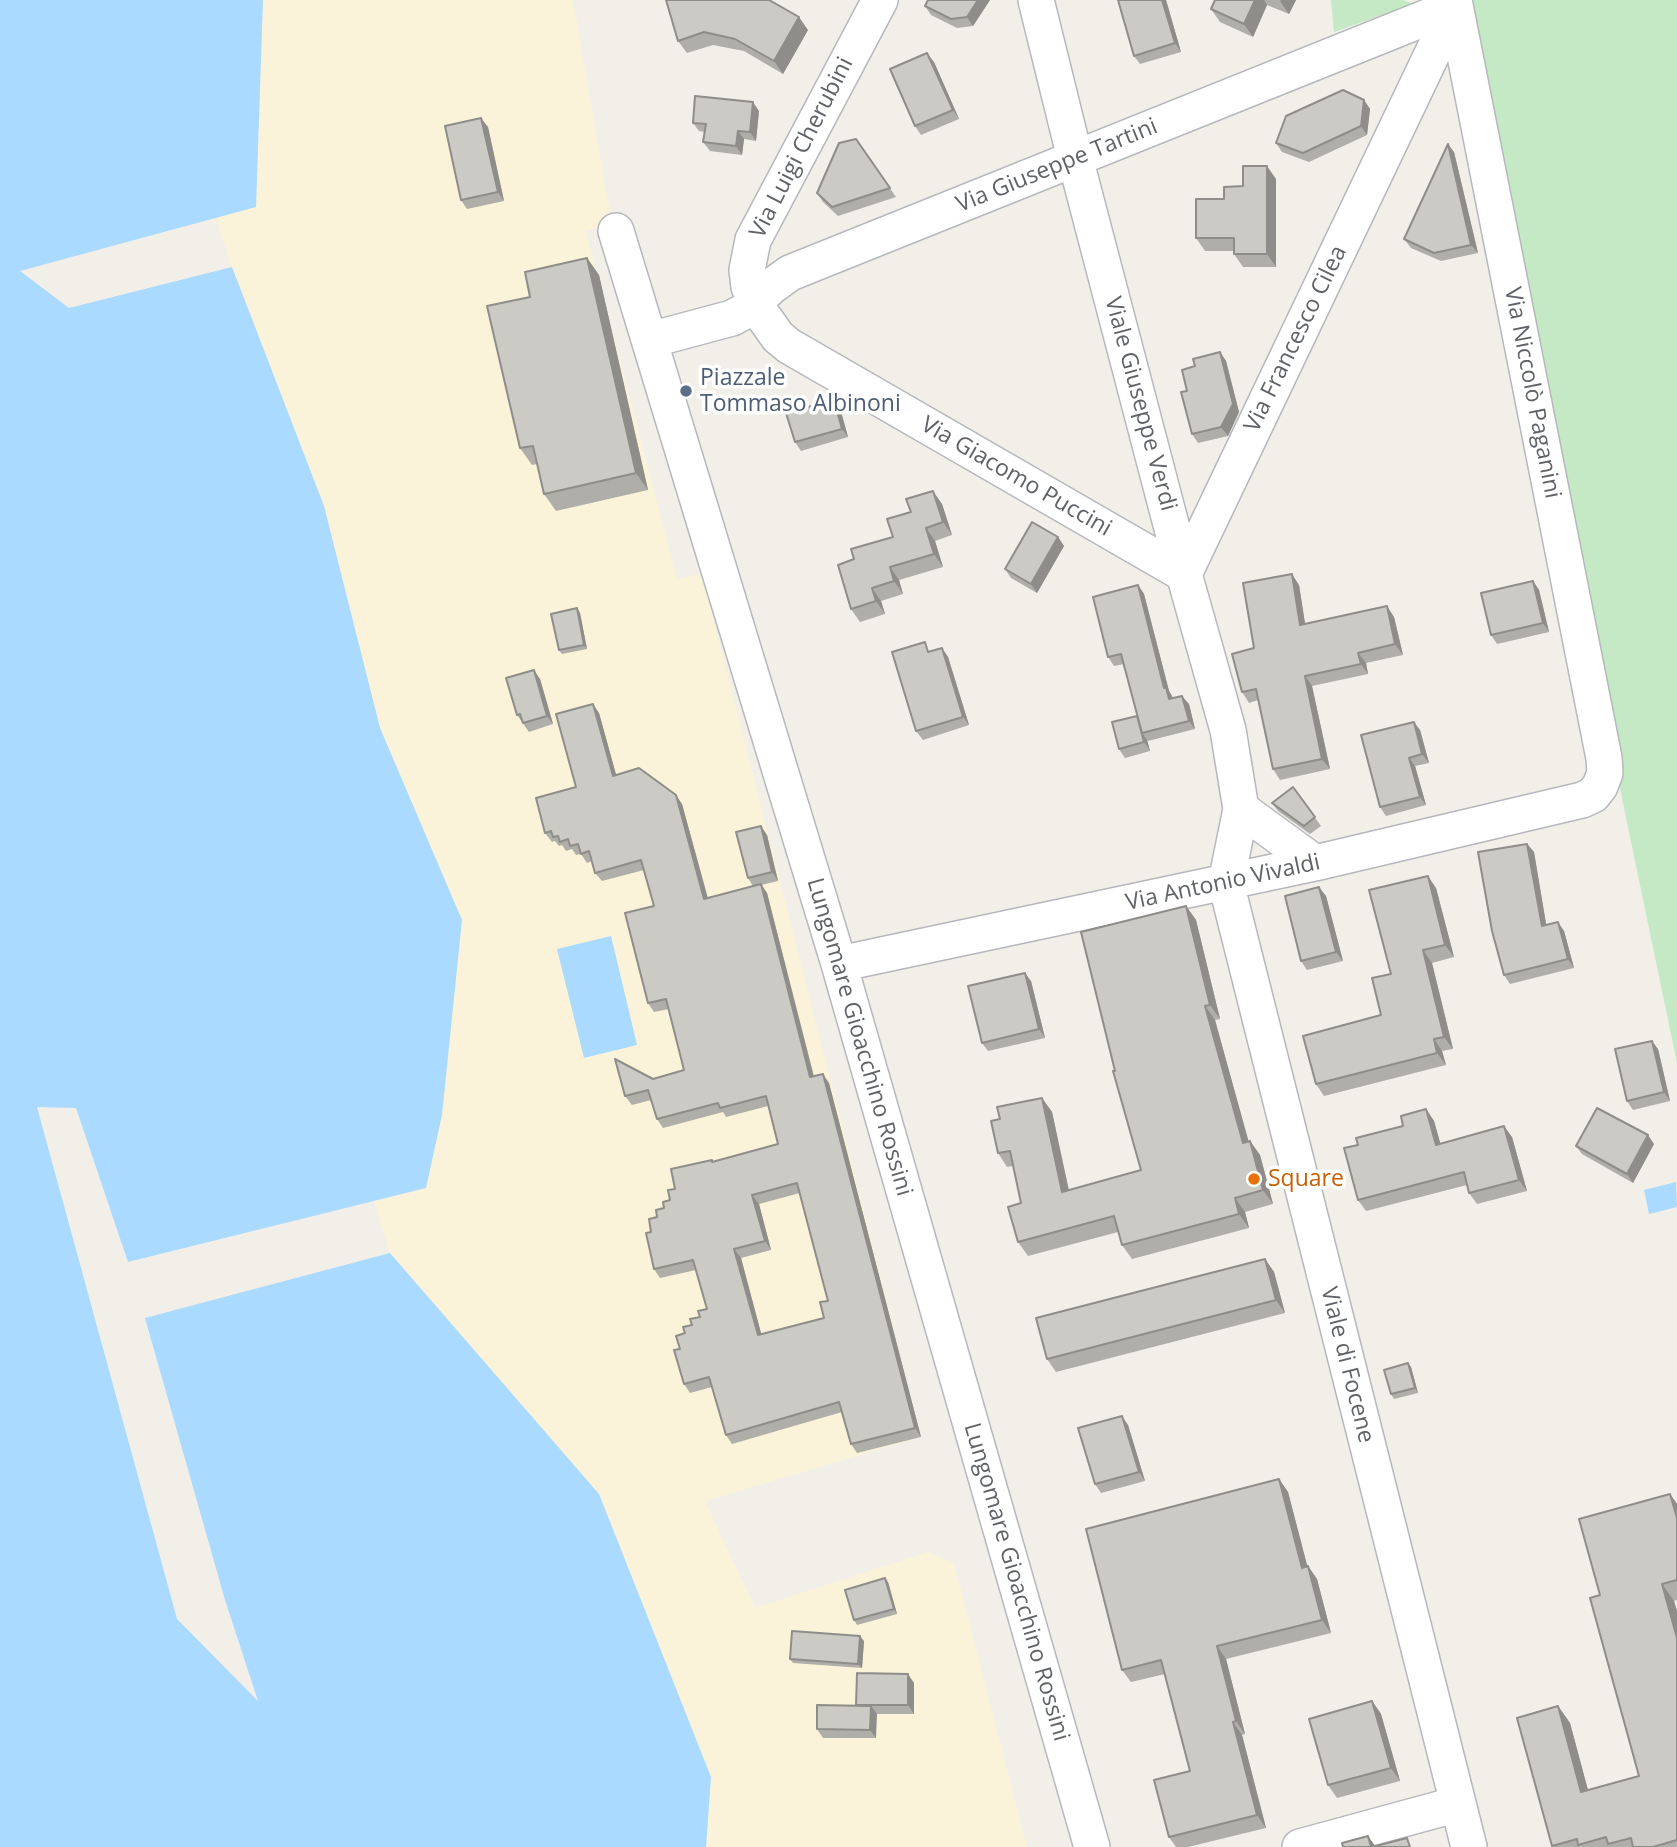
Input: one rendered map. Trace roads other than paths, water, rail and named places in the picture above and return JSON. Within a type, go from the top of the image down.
[{"type":"street","name":"Via Luigi Cherubini","points":[[755,301],[749,287],[747,271],[753,240],[880,0]]},
{"type":"street","name":"Viale Giuseppe Verdi","points":[[1036,0],[1184,574],[1228,730],[1241,809]]},
{"type":"street","name":"Via Giuseppe Tartini","points":[[755,301],[790,274],[1365,42],[1450,2]]},
{"type":"street","name":"Via Francesco Cilea","points":[[1184,574],[1409,103],[1450,2]]},
{"type":"street","name":"Via Niccolò Paganini","points":[[1450,2],[1604,758],[1605,772],[1600,786]]},
{"type":"street","name":"Lungomare Gioacchino Rossini","points":[[617,231],[839,964],[1092,1847]]},
{"type":"street","points":[[650,340],[732,318],[755,301]]},
{"type":"street","name":"Via Giacomo Puccini","points":[[755,301],[768,325],[789,346],[1184,574]]},
{"type":"street","name":"Via Antonio Vivaldi","points":[[839,964],[1315,863],[1582,800],[1593,795],[1600,786]]},
{"type":"street","points":[[1226,883],[1241,809],[1315,863]]},
{"type":"street","name":"Viale di Focene","points":[[1226,883],[1469,1847]]},
{"type":"street","points":[[1300,1847],[1458,1804]]},
{"type":"water","points":[[0,0],[263,0],[256,207],[20,271],[69,308],[232,267],[324,506],[380,728],[462,920],[442,1115],[426,1188],[128,1262],[76,1108],[37,1107],[177,1619],[258,1701],[225,1600],[145,1318],[390,1253],[599,1494],[711,1777],[706,1847],[0,1847]]},
{"type":"water","points":[[611,936],[637,1045],[584,1058],[557,949]]},
{"type":"water","points":[[1676,1182],[1677,1207],[1649,1214],[1644,1190]]},
{"type":"place","name":"Piazzale Tommaso Albinoni","points":[[686,391]]},
{"type":"place","name":"Square","points":[[1254,1179]]}]
